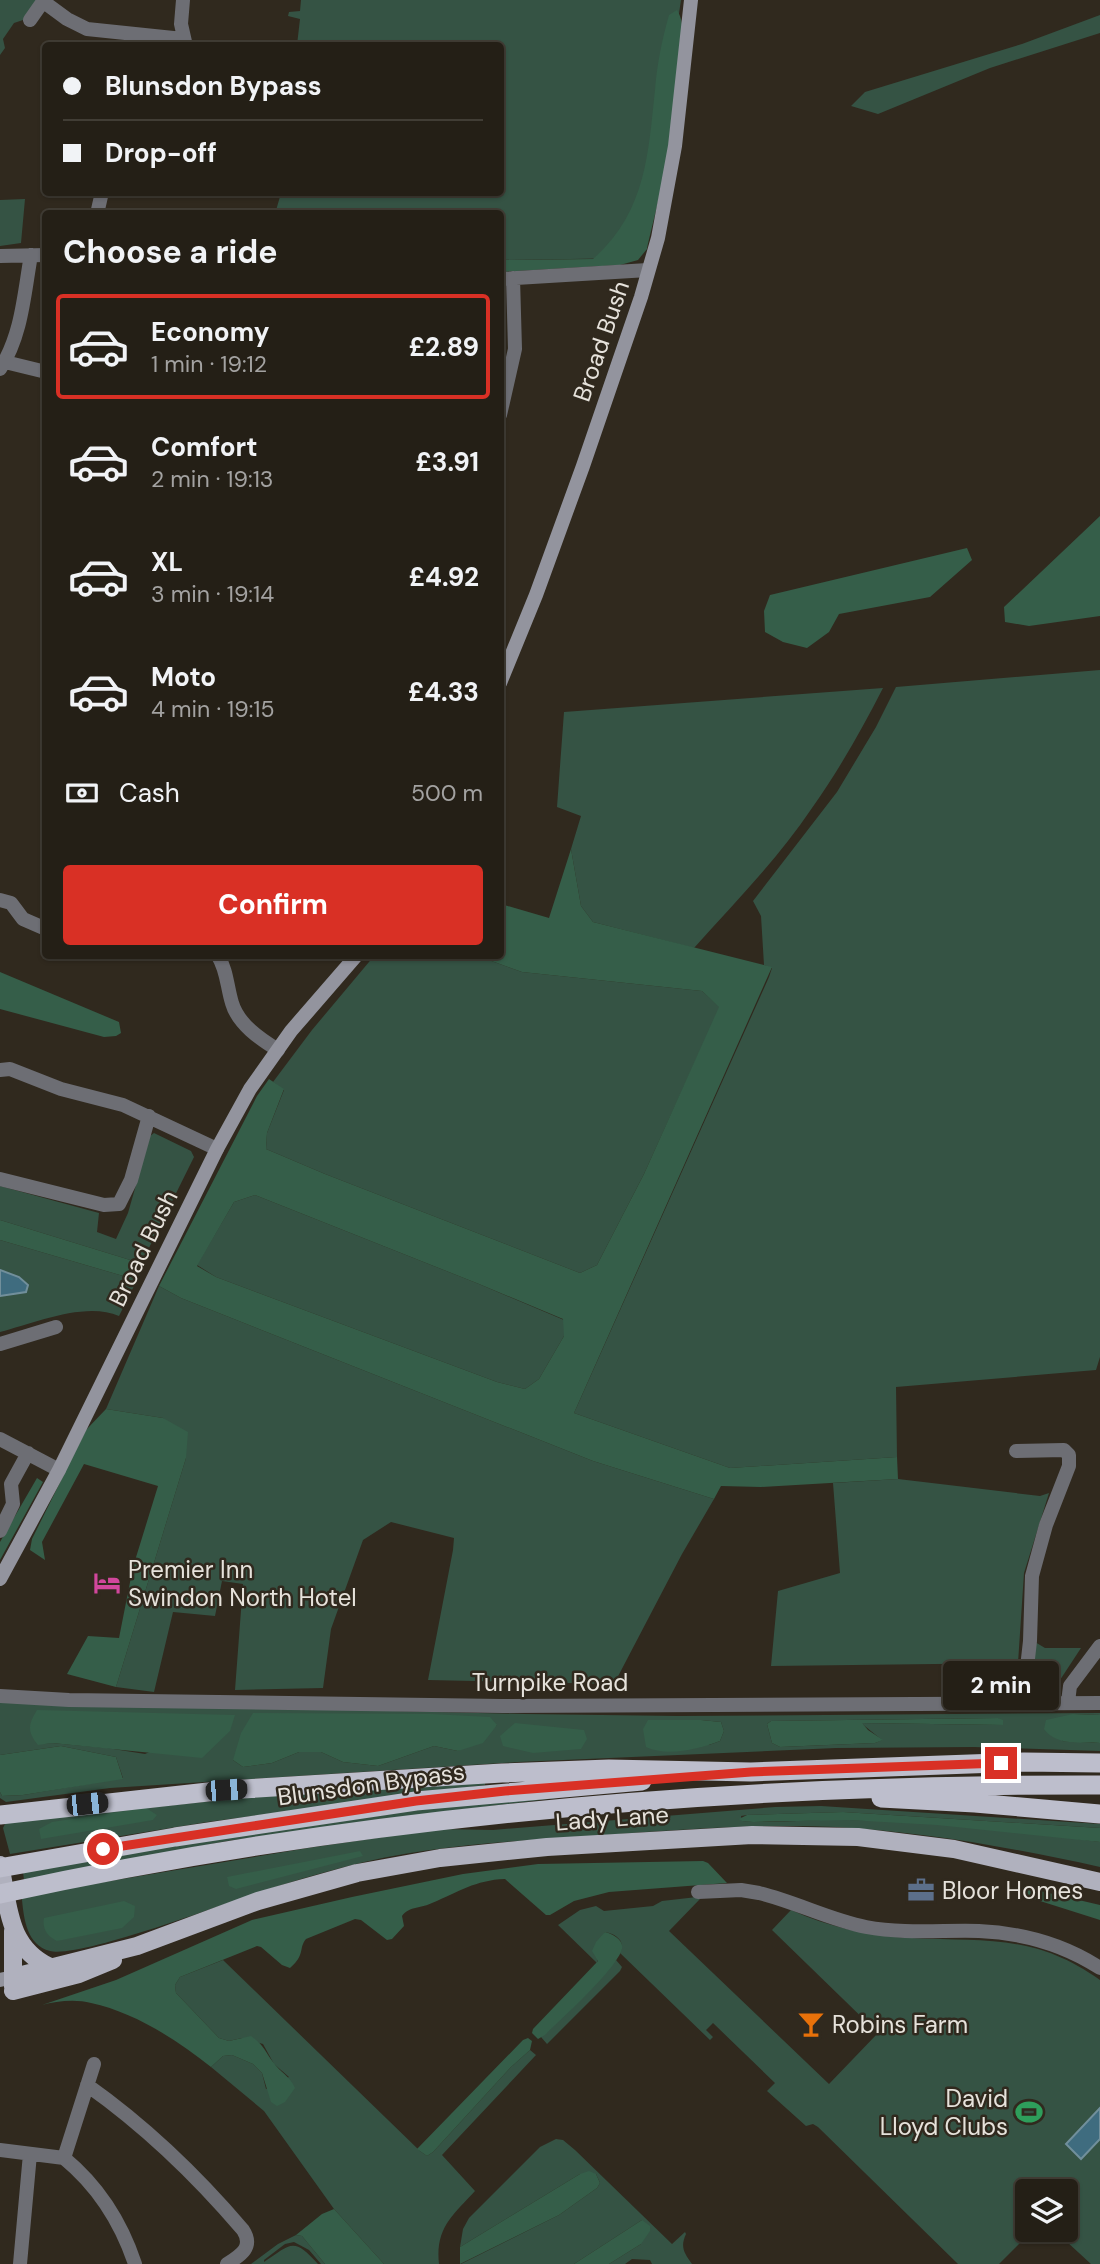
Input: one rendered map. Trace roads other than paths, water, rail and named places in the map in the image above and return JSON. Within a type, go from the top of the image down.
[{"type":"highway","points":[[0,1815],[226,1790],[435,1777],[609,1769],[751,1772],[1024,1762],[1100,1763]]},
{"type":"highway","name":"Blunsdon Bypass","points":[[0,1867],[175,1837],[416,1801],[505,1791],[751,1772]]},
{"type":"highway","points":[[761,1792],[942,1785],[1100,1784]]},
{"type":"highway","points":[[761,1792],[975,1803],[1100,1814]]},
{"type":"highway","name":"Blunsdon Bypass","points":[[0,1894],[177,1860],[360,1831],[547,1808],[761,1792]]},
{"type":"main road","name":"Broad Bush","points":[[504,673],[536,596],[583,466],[658,237],[669,185],[691,0]]},
{"type":"main road","name":"Broad Bush","points":[[0,1579],[59,1470],[217,1149],[250,1089],[310,1008],[353,959]]},
{"type":"main road","name":"Lady Lane","points":[[5,1981],[137,1946],[258,1901],[358,1873],[440,1858],[604,1842],[752,1835],[858,1837],[954,1849],[1100,1882]]},
{"type":"main road","points":[[0,1867],[11,1920],[12,1947],[5,1981]]},
{"type":"main road","points":[[11,1920],[24,1949],[50,1967]]},
{"type":"main road","name":"Lady Lane","points":[[5,1981],[90,1969],[137,1946]]},
{"type":"street","points":[[30,20],[44,1],[67,19],[87,29],[184,42],[181,24],[183,0]]},
{"type":"street","points":[[0,256],[38,255],[20,324],[2,366],[42,371]]},
{"type":"street","points":[[504,397],[515,349],[507,279],[648,270]]},
{"type":"street","points":[[0,900],[11,903],[23,919],[42,927]]},
{"type":"street","points":[[219,959],[237,1015],[263,1041],[278,1050]]},
{"type":"street","points":[[0,1070],[10,1069],[48,1084],[123,1105],[217,1149]]},
{"type":"street","points":[[0,1179],[104,1205],[119,1204],[131,1180],[149,1116]]},
{"type":"street","points":[[0,1344],[56,1327]]},
{"type":"street","points":[[0,1439],[59,1470]]},
{"type":"street","points":[[1016,1451],[1064,1450],[1069,1455],[1069,1466],[1046,1525],[1032,1576],[1030,1641],[1023,1703]]},
{"type":"street","points":[[0,1531],[13,1504],[11,1484],[28,1454]]},
{"type":"street","points":[[1068,1702],[1070,1686],[1100,1646]]},
{"type":"street","name":"Turnpike Road","points":[[0,1696],[69,1700],[502,1706],[1100,1703]]},
{"type":"street","points":[[698,1892],[741,1890],[866,1927],[1019,1935],[1057,1946],[1100,1968]]},
{"type":"street","points":[[64,2158],[94,2064]]},
{"type":"street","points":[[87,2085],[130,2117],[170,2153],[243,2230],[248,2245],[243,2254],[226,2264]]},
{"type":"street","points":[[0,2150],[64,2158],[83,2174],[99,2192],[117,2222],[135,2264]]},
{"type":"street","points":[[20,2264],[30,2154]]},
{"type":"water","points":[[0,1270],[19,1277],[28,1285],[26,1292],[0,1296]]},
{"type":"water","points":[[1100,2108],[1100,2139],[1081,2159],[1066,2144]]},
{"type":"place","name":"Premier Inn Swindon North Hotel","points":[[107,1583]]},
{"type":"place","name":"Bloor Homes","points":[[921,1890]]},
{"type":"place","name":"Robins Farm","points":[[811,2024]]},
{"type":"place","name":"David Lloyd Clubs","points":[[1029,2112]]}]
